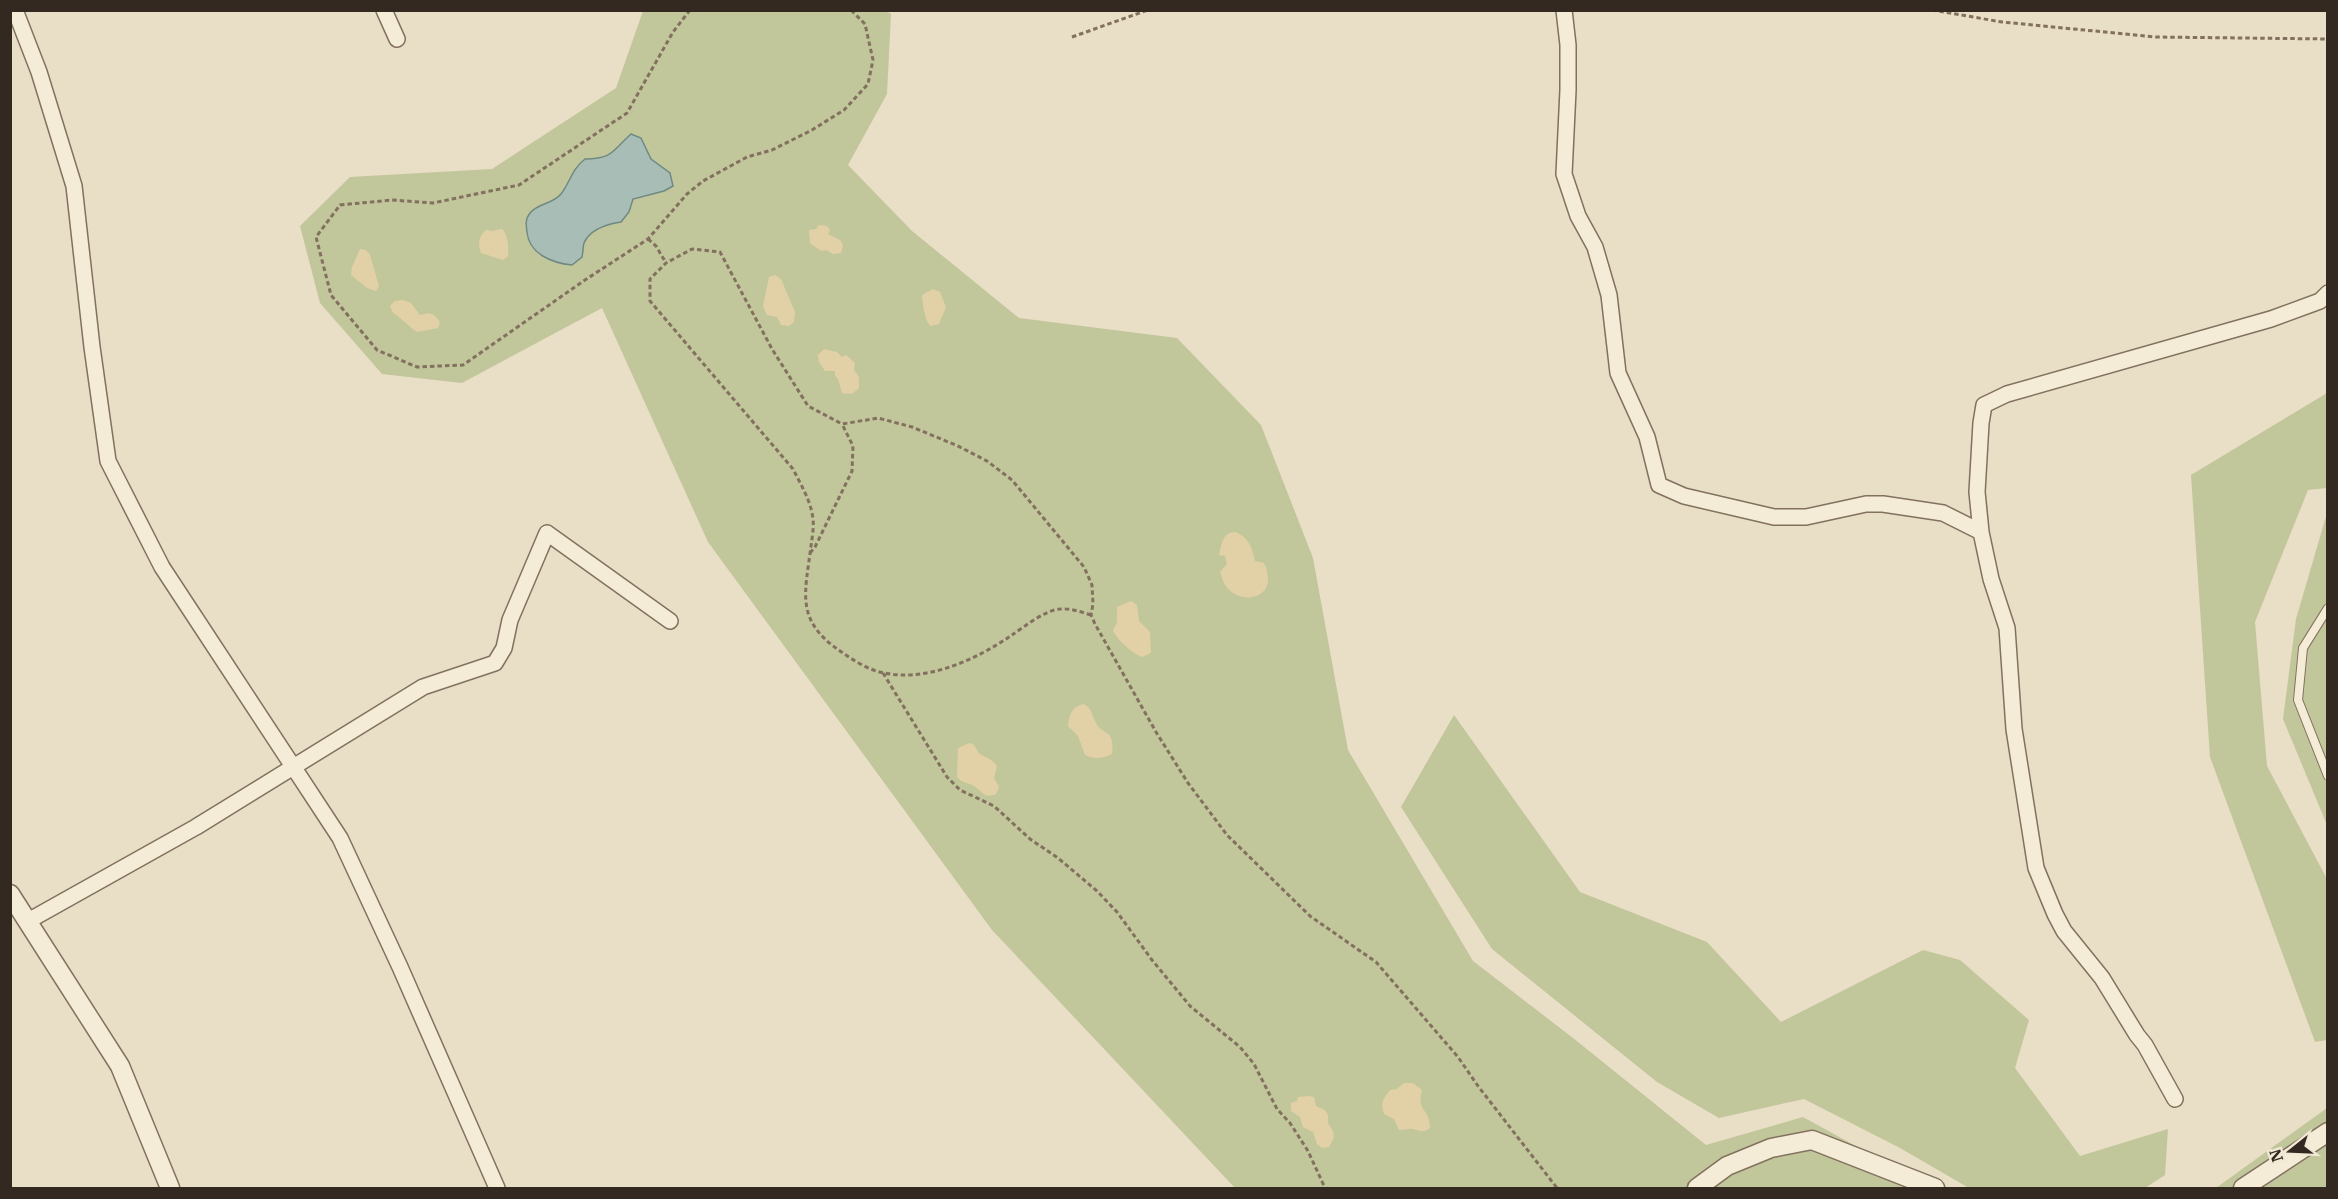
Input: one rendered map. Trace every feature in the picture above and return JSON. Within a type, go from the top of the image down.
[{"type":"street","points":[[15,10],[39,72],[74,186],[92,347],[108,460],[162,567],[340,838],[400,967],[497,1188]]},
{"type":"street","points":[[384,10],[397,39]]},
{"type":"street","points":[[1564,10],[1568,45],[1568,90],[1564,174],[1578,216],[1595,247],[1609,295],[1618,373],[1647,437],[1659,484],[1684,496],[1774,517],[1806,517],[1866,504],[1882,504],[1944,513],[1981,532]]},
{"type":"street","points":[[2175,1099],[2145,1045],[2102,978],[2064,931],[2037,868],[2014,729],[2007,628],[1991,579],[1981,532],[1977,492],[1984,405],[2007,394],[2271,319],[2320,301],[2328,294]]},
{"type":"street","points":[[28,921],[196,827],[423,687],[495,663],[504,648],[510,620],[547,533],[670,621]]},
{"type":"street","points":[[10,894],[120,1066],[170,1188]]},
{"type":"street","points":[[2243,1188],[2328,1132]]},
{"type":"street","points":[[1697,1188],[1727,1166],[1771,1148],[1812,1140],[1935,1188]]},
{"type":"lane","points":[[2328,608],[2303,648],[2298,700],[2328,776]]},
{"type":"path","points":[[690,10],[673,32],[627,113],[519,185],[433,203],[392,200],[340,205],[316,237],[331,295],[377,350],[417,367],[463,365],[648,239],[681,200],[703,182],[747,157],[772,150],[812,130],[844,110],[868,84],[873,60],[865,24],[851,10]]},
{"type":"path","points":[[1072,37],[1148,10]]},
{"type":"path","points":[[1932,10],[2002,22],[2156,37],[2328,39]]},
{"type":"path","points":[[648,239],[656,246],[666,263]]},
{"type":"path","points":[[810,553],[852,471],[853,446],[842,424],[808,406],[772,349],[720,252],[692,249],[666,263],[650,279],[650,301],[793,469],[807,496],[814,521],[810,553],[805,595],[809,621],[825,640],[856,662],[883,673],[909,675],[939,670],[968,660],[994,647],[1037,619],[1059,609],[1091,615]]},
{"type":"path","points":[[842,424],[878,418],[912,427],[987,461],[1011,480],[1084,567],[1092,585],[1094,604],[1091,615],[1156,732],[1188,783],[1227,834],[1310,916],[1376,962],[1458,1056],[1478,1086],[1557,1188]]},
{"type":"path","points":[[883,673],[947,777],[960,790],[993,806],[1030,839],[1058,858],[1097,891],[1117,912],[1190,1006],[1240,1047],[1254,1064],[1277,1109],[1290,1123],[1308,1151],[1325,1188]]},
{"type":"green space","points":[[643,11],[886,11],[891,14],[887,94],[848,165],[912,231],[1019,318],[1177,338],[1261,425],[1313,558],[1348,750],[1473,961],[1706,1145],[1803,1117],[1932,1188],[1235,1188],[992,930],[708,542],[602,308],[462,383],[382,374],[320,303],[300,226],[350,177],[492,169],[616,88]]},
{"type":"green space","points":[[2327,393],[2327,488],[2308,490],[2255,622],[2267,766],[2327,879],[2327,1040],[2315,1042],[2210,757],[2191,475]]},
{"type":"green space","points":[[2327,513],[2327,825],[2283,719],[2296,619]]},
{"type":"green space","points":[[1454,715],[1580,892],[1707,942],[1781,1022],[1923,950],[1960,960],[2029,1020],[2015,1068],[2080,1156],[2168,1129],[2165,1175],[2145,1188],[1969,1188],[1900,1148],[1804,1099],[1719,1118],[1657,1082],[1492,949],[1401,807]]},
{"type":"green space","points":[[2327,1108],[2327,1188],[2216,1188]]},
{"type":"sand","points":[[819,225],[827,226],[830,230],[828,234],[840,240],[843,245],[841,253],[821,251],[810,243],[809,230],[816,229]]},
{"type":"sand","points":[[502,229],[508,241],[508,256],[503,260],[481,253],[479,241],[481,235],[486,230]]},
{"type":"sand","points":[[360,249],[366,250],[370,255],[379,286],[376,291],[367,288],[351,275]]},
{"type":"sand","points":[[775,275],[781,279],[795,312],[794,322],[789,326],[781,325],[777,317],[767,315],[763,306],[769,277]]},
{"type":"sand","points":[[933,289],[940,292],[946,307],[939,324],[930,326],[925,315],[922,295]]},
{"type":"sand","points":[[403,300],[411,303],[420,315],[434,315],[440,322],[438,328],[417,332],[414,330],[393,313],[390,306],[395,301]]},
{"type":"sand","points":[[824,349],[837,352],[842,357],[846,355],[855,363],[854,370],[859,377],[859,388],[852,394],[842,393],[835,371],[825,371],[819,362],[818,355]]},
{"type":"sand","points":[[1235,532],[1247,540],[1255,561],[1264,563],[1268,575],[1267,585],[1257,596],[1240,596],[1232,593],[1225,585],[1220,572],[1227,564],[1225,556],[1219,555],[1222,543],[1227,534]]},
{"type":"sand","points":[[1131,601],[1137,605],[1139,621],[1150,632],[1151,653],[1142,657],[1125,646],[1113,630],[1117,623],[1117,607]]},
{"type":"sand","points":[[1084,704],[1090,709],[1098,726],[1110,736],[1112,754],[1098,758],[1085,755],[1078,736],[1068,726],[1072,712]]},
{"type":"sand","points":[[969,743],[997,766],[994,778],[999,787],[996,794],[986,795],[957,777],[958,748]]},
{"type":"sand","points":[[1404,1083],[1413,1083],[1422,1090],[1421,1102],[1428,1117],[1430,1128],[1428,1130],[1399,1130],[1394,1119],[1384,1114],[1382,1104],[1386,1096],[1390,1090],[1397,1089]]},
{"type":"sand","points":[[1298,1097],[1314,1097],[1316,1106],[1325,1110],[1328,1115],[1328,1123],[1334,1134],[1329,1147],[1322,1148],[1317,1144],[1313,1132],[1303,1127],[1300,1117],[1291,1111],[1291,1103],[1297,1101]]},
{"type":"water","points":[[631,134],[641,138],[651,159],[670,173],[673,186],[664,191],[633,199],[629,212],[621,222],[605,226],[590,234],[584,243],[582,257],[572,265],[557,262],[537,252],[527,232],[526,224],[530,213],[558,197],[577,167],[585,159],[607,156]]}]
